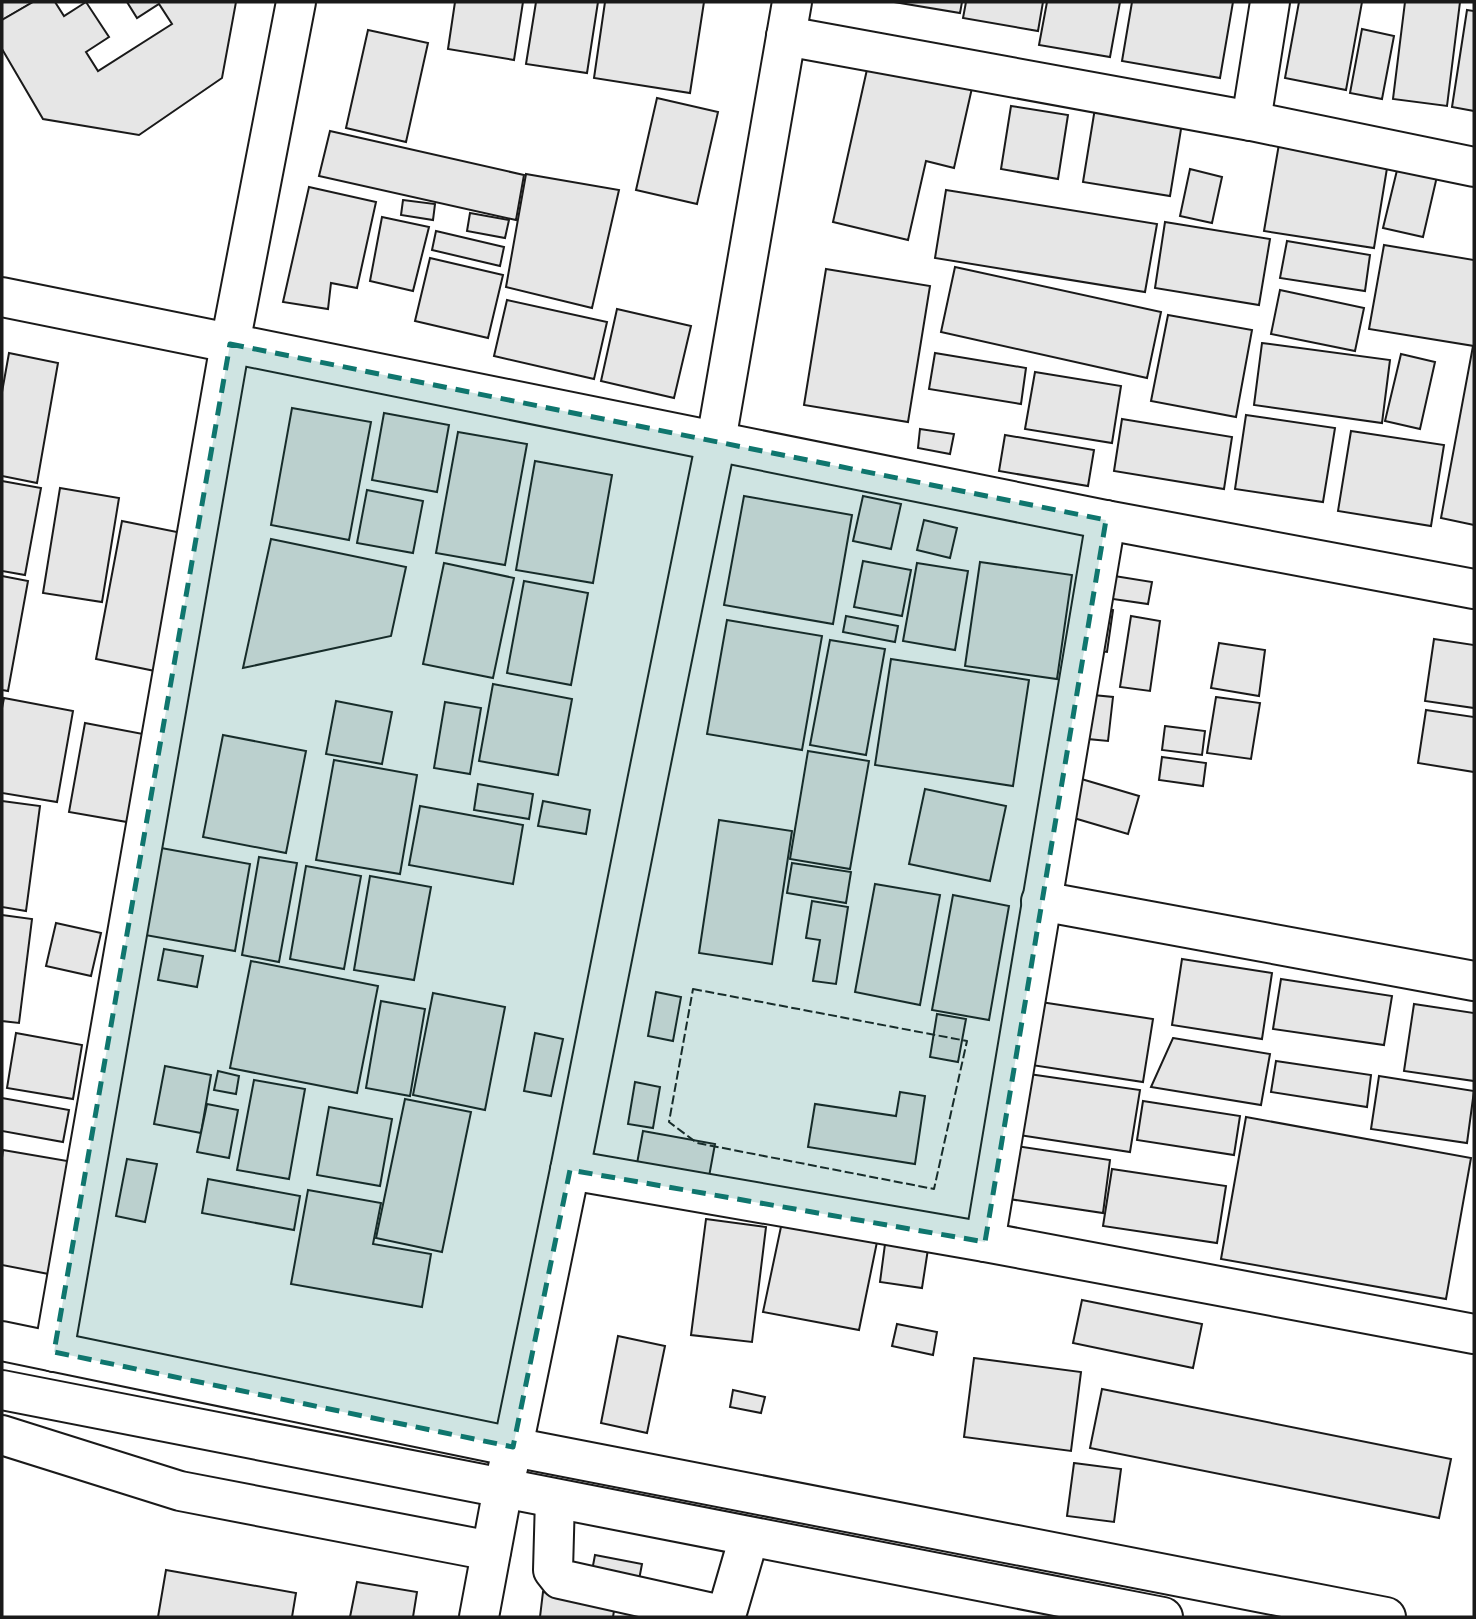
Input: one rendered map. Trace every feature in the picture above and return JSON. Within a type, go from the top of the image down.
[{"type":"street","points":[[54,1352],[230,344],[296,2]]},
{"type":"street","points":[[1251,121],[1270,2]]},
{"type":"street","points":[[479,1617],[716,441],[789,19],[1251,121],[1474,167]]},
{"type":"street","points":[[2,297],[1106,520],[1474,589]]},
{"type":"street","points":[[985,1242],[1106,520]]},
{"type":"street","points":[[1041,901],[1474,981]]},
{"type":"street","points":[[570,1170],[985,1242],[1474,1334]]},
{"type":"street","points":[[2,1341],[513,1447],[1386,1617]]},
{"type":"street","points":[[2,1390],[1163,1617]]},
{"type":"street","points":[[2,1435],[180,1491],[491,1551]]},
{"type":"street","points":[[555,1499],[553,1570],[560,1579],[716,1614],[728,1609],[749,1537]]},
{"type":"highlighted area","points":[[230,344],[1106,520],[985,1242],[570,1170],[513,1447],[54,1352]]},
{"type":"building","points":[[2,2],[33,2],[2,20]]},
{"type":"building","points":[[33,2],[55,2],[64,16],[86,2],[109,37],[86,52],[98,71],[172,24],[159,4],[137,18],[127,2],[236,2],[222,78],[139,135],[43,119],[2,49],[2,20]]},
{"type":"building","points":[[455,2],[523,2],[514,60],[448,49]]},
{"type":"building","points":[[536,2],[598,2],[587,73],[526,64]]},
{"type":"building","points":[[605,2],[704,2],[690,93],[594,78]]},
{"type":"building","points":[[894,2],[962,2],[960,13]]},
{"type":"building","points":[[966,2],[1043,2],[1038,31],[963,18]]},
{"type":"building","points":[[1047,2],[1120,2],[1110,57],[1039,45]]},
{"type":"building","points":[[1132,2],[1233,2],[1220,78],[1122,61]]},
{"type":"building","points":[[1299,2],[1362,2],[1346,90],[1285,78]]},
{"type":"building","points":[[1405,2],[1460,2],[1447,106],[1393,99]]},
{"type":"building","points":[[1467,10],[1474,11],[1474,111],[1452,107]]},
{"type":"building","points":[[1362,29],[1394,36],[1382,99],[1350,93]]},
{"type":"building","points":[[368,30],[428,43],[406,142],[346,128]]},
{"type":"building","points":[[870,56],[974,79],[954,168],[926,161],[908,240],[833,222]]},
{"type":"building","points":[[657,98],[718,112],[697,204],[636,190]]},
{"type":"building","points":[[1096,102],[1183,117],[1170,196],[1083,182]]},
{"type":"building","points":[[1011,106],[1068,115],[1058,179],[1001,169]]},
{"type":"building","points":[[330,131],[524,175],[516,220],[319,176]]},
{"type":"building","points":[[1279,144],[1388,162],[1374,248],[1264,231]]},
{"type":"building","points":[[1399,162],[1438,172],[1423,237],[1383,228]]},
{"type":"building","points":[[1190,169],[1222,177],[1212,223],[1180,216]]},
{"type":"building","points":[[526,174],[619,190],[592,308],[506,287]]},
{"type":"building","points":[[309,187],[376,202],[357,288],[331,283],[328,309],[283,302]]},
{"type":"building","points":[[946,190],[1157,224],[1145,292],[935,258]]},
{"type":"building","points":[[403,200],[435,204],[433,220],[401,215]]},
{"type":"building","points":[[470,213],[509,220],[505,238],[467,231]]},
{"type":"building","points":[[382,217],[429,227],[413,291],[370,281]]},
{"type":"building","points":[[1165,222],[1270,239],[1259,305],[1155,288]]},
{"type":"building","points":[[436,231],[504,247],[500,266],[432,250]]},
{"type":"building","points":[[1287,241],[1370,255],[1365,291],[1280,278]]},
{"type":"building","points":[[1384,245],[1474,260],[1474,346],[1369,329]]},
{"type":"building","points":[[430,258],[503,275],[488,338],[415,321]]},
{"type":"building","points":[[955,267],[1161,312],[1147,378],[941,332]]},
{"type":"building","points":[[826,269],[930,286],[908,422],[804,405]]},
{"type":"building","points":[[1280,290],[1364,308],[1355,351],[1271,334]]},
{"type":"building","points":[[507,300],[607,322],[594,379],[494,356]]},
{"type":"building","points":[[617,309],[691,326],[674,398],[601,381]]},
{"type":"building","points":[[1168,315],[1252,330],[1236,417],[1151,401]]},
{"type":"building","points":[[1262,343],[1390,360],[1382,423],[1254,405]]},
{"type":"building","points":[[1474,346],[1474,525],[1441,518]]},
{"type":"building","points":[[9,353],[58,363],[37,483],[2,476],[2,392]]},
{"type":"building","points":[[935,353],[1026,368],[1021,404],[929,389]]},
{"type":"building","points":[[1401,354],[1435,362],[1420,429],[1385,421]]},
{"type":"building","points":[[1035,372],[1121,386],[1112,443],[1025,429]]},
{"type":"building","points":[[292,408],[371,422],[349,540],[271,525]]},
{"type":"building","points":[[384,413],[449,425],[437,492],[372,480]]},
{"type":"building","points":[[1246,415],[1335,428],[1323,502],[1235,489]]},
{"type":"building","points":[[1122,419],[1232,437],[1224,489],[1114,471]]},
{"type":"building","points":[[920,429],[954,434],[950,454],[918,448]]},
{"type":"building","points":[[1351,431],[1444,445],[1431,526],[1338,511]]},
{"type":"building","points":[[458,432],[527,444],[505,565],[436,553]]},
{"type":"building","points":[[1005,435],[1094,450],[1088,486],[999,471]]},
{"type":"building","points":[[535,461],[612,475],[593,583],[516,570]]},
{"type":"building","points":[[2,481],[41,488],[25,575],[2,571]]},
{"type":"building","points":[[60,488],[119,498],[102,602],[43,593]]},
{"type":"building","points":[[367,490],[423,501],[413,553],[357,543]]},
{"type":"building","points":[[744,496],[852,515],[833,624],[724,605]]},
{"type":"building","points":[[863,496],[901,504],[891,549],[853,541]]},
{"type":"building","points":[[924,520],[957,528],[950,558],[917,550]]},
{"type":"building","points":[[122,521],[182,533],[155,671],[96,659]]},
{"type":"building","points":[[271,539],[406,567],[391,636],[243,668]]},
{"type":"building","points":[[863,561],[911,570],[902,616],[854,607]]},
{"type":"building","points":[[980,562],[1072,575],[1057,679],[965,666]]},
{"type":"building","points":[[444,563],[514,578],[493,678],[423,664]]},
{"type":"building","points":[[917,563],[968,571],[955,650],[903,641]]},
{"type":"building","points":[[1102,574],[1152,582],[1148,604],[1099,597]]},
{"type":"building","points":[[2,576],[28,581],[8,691],[2,690]]},
{"type":"building","points":[[524,581],[588,593],[571,685],[507,673]]},
{"type":"building","points":[[1097,608],[1113,610],[1107,652],[1091,650]]},
{"type":"building","points":[[846,616],[898,626],[895,642],[843,632]]},
{"type":"building","points":[[1131,616],[1160,621],[1150,691],[1120,687]]},
{"type":"building","points":[[727,620],[822,636],[802,750],[707,734]]},
{"type":"building","points":[[1434,639],[1474,645],[1474,708],[1425,701]]},
{"type":"building","points":[[830,640],[885,649],[866,755],[810,745]]},
{"type":"building","points":[[1219,643],[1265,650],[1259,696],[1211,688]]},
{"type":"building","points":[[891,659],[1029,680],[1013,786],[875,765]]},
{"type":"building","points":[[493,684],[572,699],[558,775],[479,761]]},
{"type":"building","points":[[1093,695],[1113,697],[1108,741],[1088,739]]},
{"type":"building","points":[[1216,697],[1260,703],[1251,759],[1207,753]]},
{"type":"building","points":[[4,698],[73,711],[57,802],[2,793]]},
{"type":"building","points":[[336,701],[392,712],[382,764],[326,754]]},
{"type":"building","points":[[445,702],[481,708],[470,774],[434,768]]},
{"type":"building","points":[[1426,710],[1474,717],[1474,772],[1418,763]]},
{"type":"building","points":[[85,723],[143,734],[127,822],[69,812]]},
{"type":"building","points":[[1165,726],[1205,731],[1202,755],[1162,750]]},
{"type":"building","points":[[223,735],[306,751],[286,853],[203,837]]},
{"type":"building","points":[[808,751],[869,761],[850,869],[790,859]]},
{"type":"building","points":[[1162,757],[1206,763],[1203,786],[1159,780]]},
{"type":"building","points":[[334,760],[417,775],[400,874],[316,860]]},
{"type":"building","points":[[1078,778],[1139,796],[1128,834],[1067,816]]},
{"type":"building","points":[[478,784],[533,794],[529,819],[474,810]]},
{"type":"building","points":[[925,789],[1006,806],[990,881],[909,864]]},
{"type":"building","points":[[2,801],[40,806],[26,911],[2,907]]},
{"type":"building","points":[[543,801],[590,810],[586,834],[538,826]]},
{"type":"building","points":[[420,806],[523,825],[513,884],[409,865]]},
{"type":"building","points":[[719,820],[792,831],[772,964],[699,953]]},
{"type":"building","points":[[150,846],[250,864],[235,951],[134,933]]},
{"type":"building","points":[[259,857],[297,863],[279,962],[242,955]]},
{"type":"building","points":[[792,863],[851,872],[846,903],[787,893]]},
{"type":"building","points":[[306,866],[361,876],[344,969],[290,959]]},
{"type":"building","points":[[370,876],[431,887],[414,980],[354,970]]},
{"type":"building","points":[[875,884],[940,895],[920,1005],[855,992]]},
{"type":"building","points":[[953,895],[1009,906],[989,1020],[932,1010]]},
{"type":"building","points":[[812,901],[848,907],[836,984],[813,981],[820,940],[806,938]]},
{"type":"building","points":[[2,915],[32,919],[19,1023],[2,1021]]},
{"type":"building","points":[[56,923],[101,933],[91,976],[46,966]]},
{"type":"building","points":[[164,949],[203,956],[197,987],[158,980]]},
{"type":"building","points":[[1182,959],[1272,973],[1262,1039],[1172,1025]]},
{"type":"building","points":[[251,961],[378,986],[357,1093],[230,1068]]},
{"type":"building","points":[[1281,979],[1392,996],[1384,1045],[1273,1029]]},
{"type":"building","points":[[656,992],[681,997],[673,1041],[648,1036]]},
{"type":"building","points":[[433,993],[505,1007],[485,1110],[413,1095]]},
{"type":"building","points":[[381,1001],[425,1009],[410,1096],[366,1088]]},
{"type":"building","points":[[1034,1001],[1153,1019],[1143,1082],[1025,1064]]},
{"type":"building","points":[[1414,1004],[1474,1013],[1474,1081],[1404,1071]]},
{"type":"building","points":[[937,1014],[966,1019],[958,1062],[930,1057]]},
{"type":"building","points":[[16,1033],[82,1045],[73,1099],[7,1088]]},
{"type":"building","points":[[535,1033],[563,1039],[551,1096],[524,1091]]},
{"type":"building","points":[[1173,1038],[1270,1054],[1261,1105],[1151,1087]]},
{"type":"building","points":[[1276,1061],[1371,1075],[1367,1107],[1271,1092]]},
{"type":"building","points":[[165,1066],[211,1075],[201,1133],[154,1124]]},
{"type":"building","points":[[218,1071],[239,1076],[236,1094],[214,1090]]},
{"type":"building","points":[[1022,1073],[1140,1090],[1130,1152],[1013,1134]]},
{"type":"building","points":[[1379,1076],[1474,1091],[1467,1143],[1371,1129]]},
{"type":"building","points":[[254,1080],[305,1089],[289,1179],[237,1170]]},
{"type":"building","points":[[635,1082],[660,1087],[653,1128],[628,1124]]},
{"type":"building","points":[[900,1092],[925,1096],[915,1164],[808,1147],[815,1104],[896,1116]]},
{"type":"building","points":[[2,1098],[69,1110],[63,1142],[2,1131]]},
{"type":"building","points":[[405,1099],[471,1112],[442,1252],[376,1238]]},
{"type":"building","points":[[1143,1101],[1240,1116],[1234,1155],[1137,1140]]},
{"type":"building","points":[[207,1104],[238,1110],[229,1158],[197,1152]]},
{"type":"building","points":[[329,1107],[392,1119],[380,1186],[317,1175]]},
{"type":"building","points":[[1246,1117],[1471,1158],[1446,1299],[1221,1259]]},
{"type":"building","points":[[643,1131],[715,1144],[708,1182],[636,1169]]},
{"type":"building","points":[[1010,1145],[1110,1160],[1103,1213],[1002,1198]]},
{"type":"building","points":[[3,1150],[79,1163],[59,1276],[2,1265]]},
{"type":"building","points":[[127,1159],[157,1164],[145,1222],[116,1216]]},
{"type":"building","points":[[1112,1169],[1226,1186],[1217,1243],[1103,1226]]},
{"type":"building","points":[[208,1179],[300,1196],[294,1230],[202,1213]]},
{"type":"building","points":[[308,1190],[381,1203],[373,1244],[431,1254],[422,1307],[291,1284]]},
{"type":"building","points":[[706,1219],[766,1227],[752,1342],[691,1335]]},
{"type":"building","points":[[782,1222],[877,1242],[859,1330],[763,1312]]},
{"type":"building","points":[[885,1244],[928,1249],[922,1288],[880,1282]]},
{"type":"building","points":[[1082,1300],[1202,1324],[1193,1368],[1073,1343]]},
{"type":"building","points":[[897,1324],[937,1332],[933,1355],[892,1346]]},
{"type":"building","points":[[618,1336],[665,1346],[647,1433],[601,1423]]},
{"type":"building","points":[[974,1358],[1081,1372],[1071,1451],[964,1437]]},
{"type":"building","points":[[1102,1389],[1451,1459],[1439,1518],[1090,1448]]},
{"type":"building","points":[[733,1390],[765,1397],[761,1413],[730,1407]]},
{"type":"building","points":[[1074,1463],[1121,1469],[1114,1522],[1067,1516]]},
{"type":"building","points":[[595,1555],[642,1564],[638,1585],[591,1576]]},
{"type":"building","points":[[166,1570],[296,1593],[292,1617],[158,1617]]},
{"type":"building","points":[[357,1582],[417,1592],[413,1617],[350,1617]]},
{"type":"building","points":[[543,1592],[615,1605],[613,1617],[540,1617]]},
{"type":"fence","points":[[693,989],[967,1041],[934,1189],[697,1143],[669,1122],[693,989]]}]
